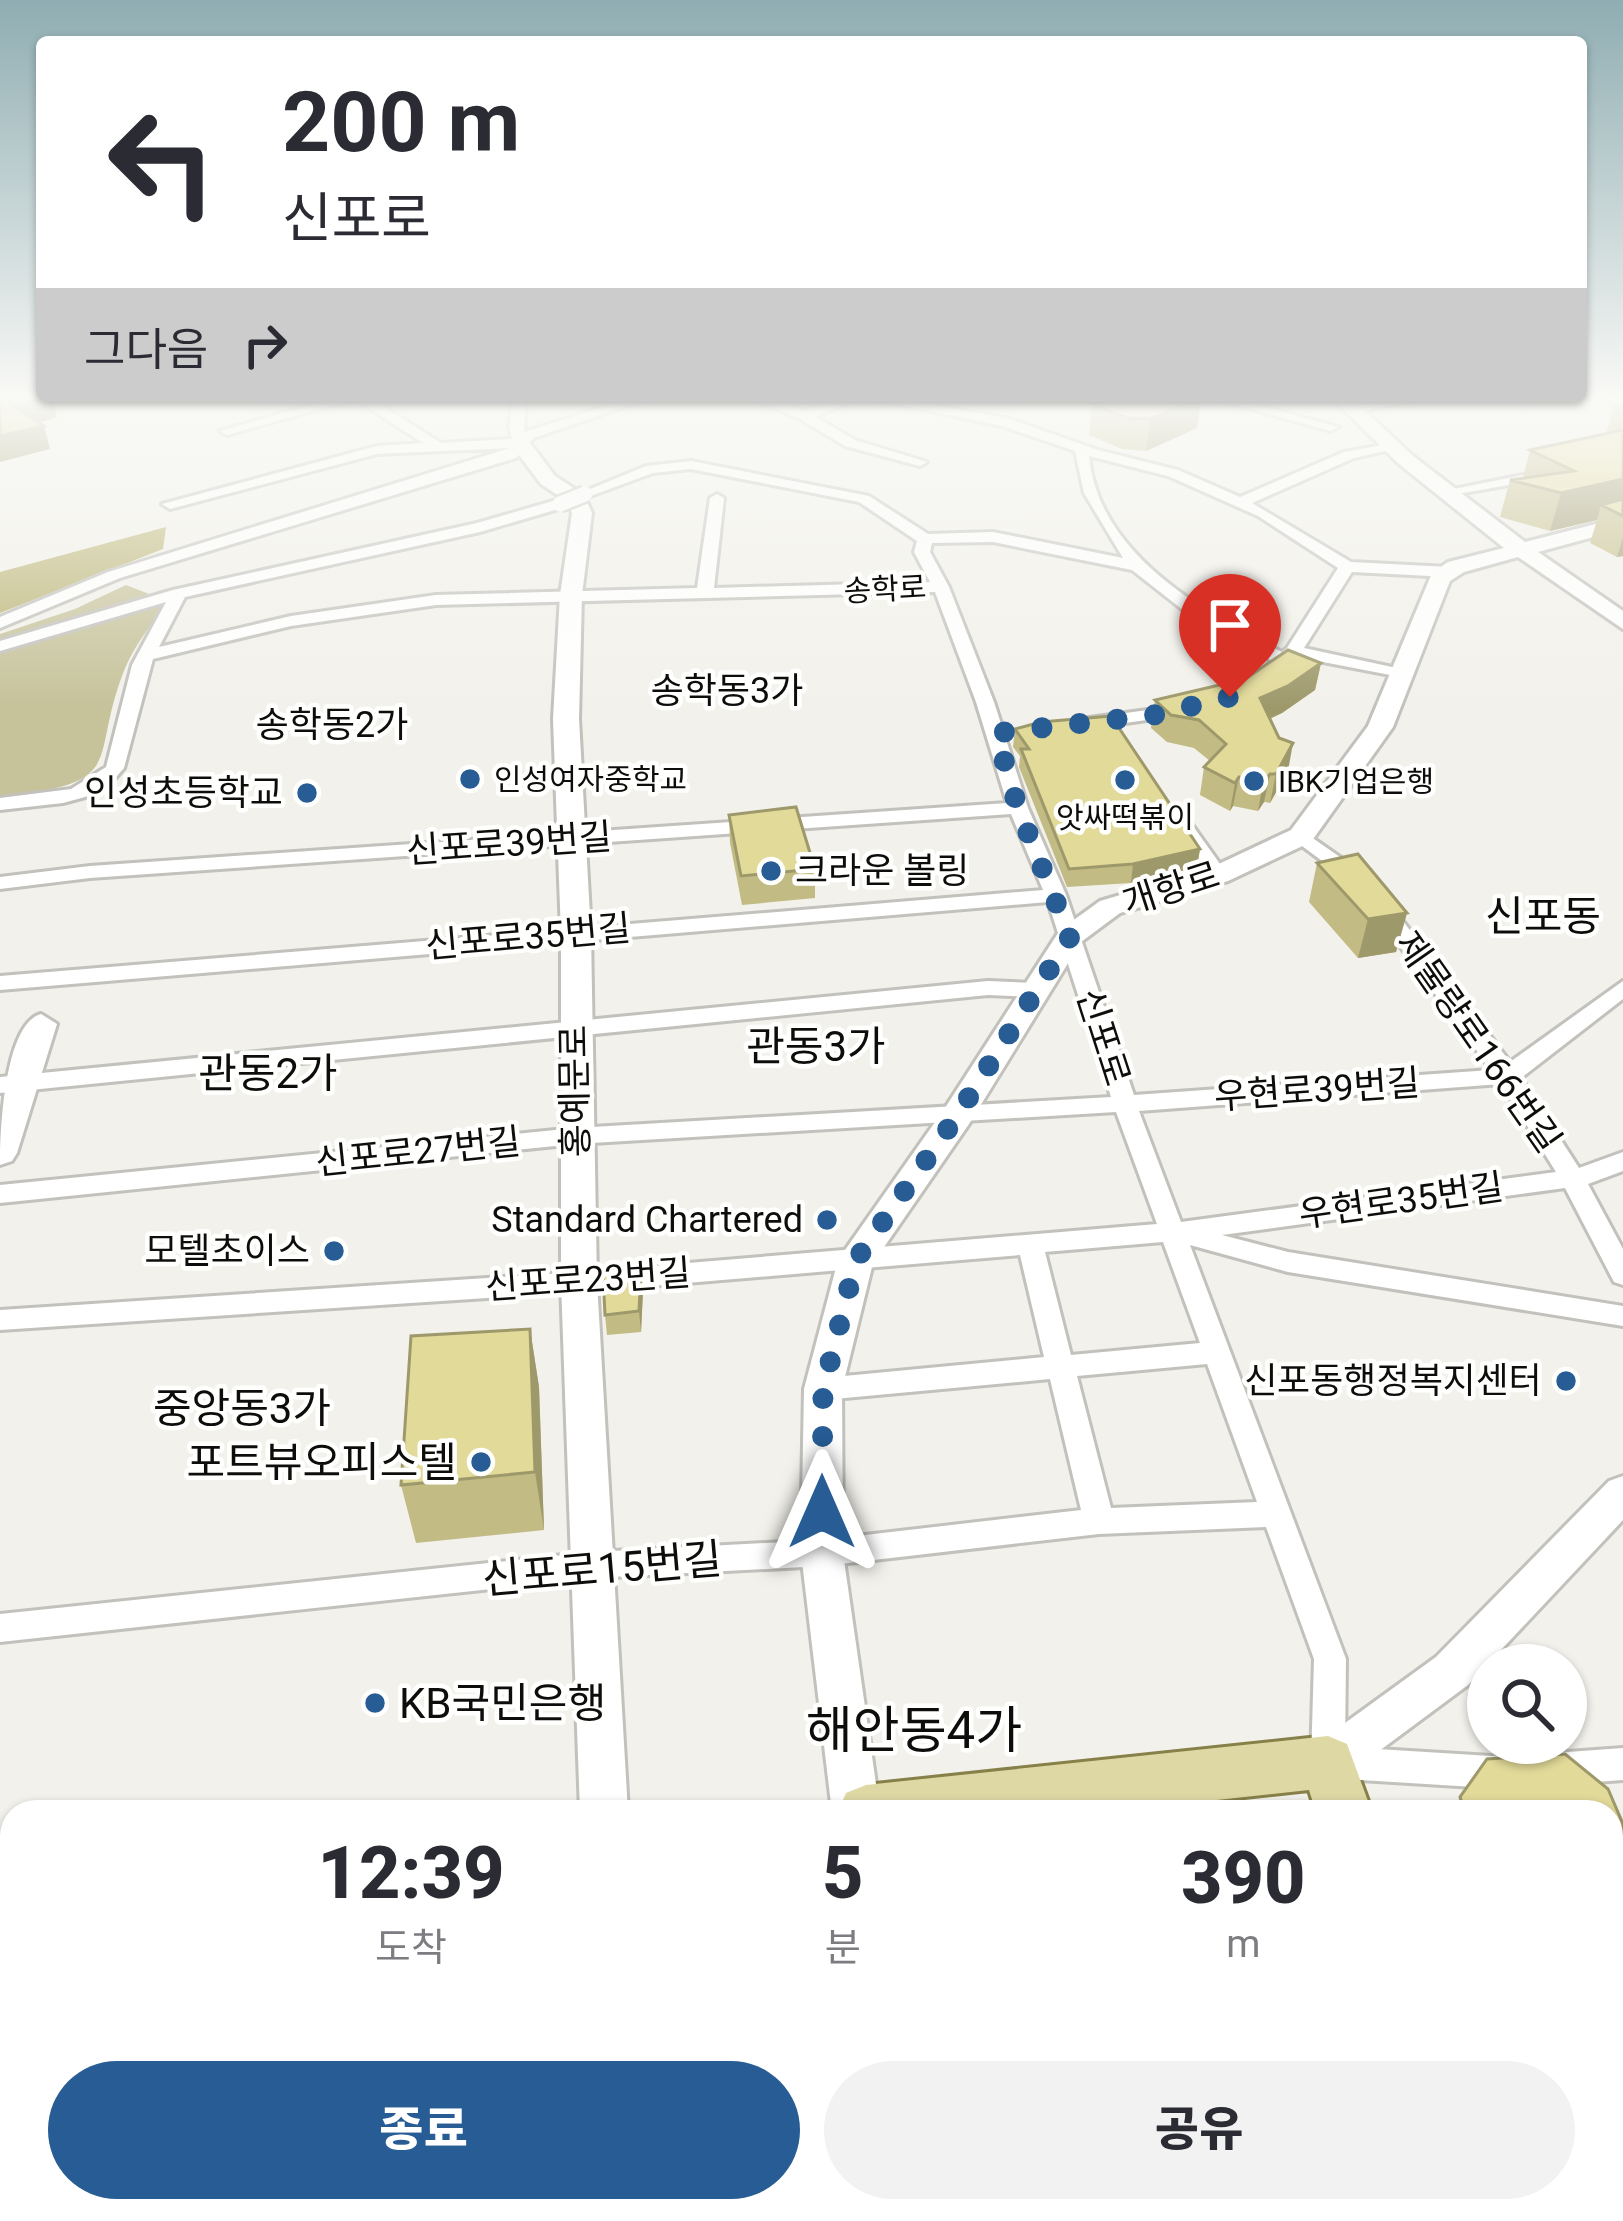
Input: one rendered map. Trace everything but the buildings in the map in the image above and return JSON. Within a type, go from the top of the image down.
[{"type":"main road","points":[[1092,1800],[1336,1787]]},
{"type":"street","points":[[170,504],[179,502]]},
{"type":"street","points":[[0,623],[114,575],[355,502]]},
{"type":"street","name":"송학로","points":[[0,646],[179,593],[480,527],[566,502]]},
{"type":"street","name":"홍예문로","points":[[575,502],[580,506],[566,719],[576,933],[575,1136],[603,1800]]},
{"type":"street","points":[[705,592],[717,502]]},
{"type":"street","name":"송학로","points":[[146,655],[291,621],[436,600],[941,586],[922,552],[925,539],[867,502]]},
{"type":"street","points":[[1097,502],[1138,566],[1163,587],[1289,656],[1400,674]]},
{"type":"street","points":[[1236,502],[1347,567],[1449,572],[1623,523]]},
{"type":"street","points":[[1458,502],[1623,622]]},
{"type":"street","points":[[925,539],[993,537],[1138,566]]},
{"type":"street","points":[[1254,684],[1289,656],[1347,567]]},
{"type":"street","name":"개항로","points":[[854,1800],[822,1553],[823,1390],[856,1260],[957,1116],[1070,937],[1110,907],[1219,875],[1300,836],[1380,727],[1440,578],[1449,572]]},
{"type":"street","name":"신포로","points":[[941,586],[1330,1659],[1336,1787]]},
{"type":"street","points":[[0,804],[66,796],[108,778],[116,768],[146,655],[179,593]]},
{"type":"street","points":[[1067,726],[1120,729],[1199,707]]},
{"type":"street","points":[[996,733],[1019,731]]},
{"type":"street","points":[[1170,806],[1219,875]]},
{"type":"street","name":"신포로39번길","points":[[0,883],[1018,808]]},
{"type":"street","name":"제물량로166번길","points":[[1300,836],[1364,884],[1508,1076],[1573,1178],[1623,1275]]},
{"type":"street","name":"신포로35번길","points":[[0,983],[1056,895]]},
{"type":"street","points":[[11,1084],[988,988],[1033,990]]},
{"type":"street","points":[[1508,1076],[1623,988]]},
{"type":"street","points":[[0,1154],[11,1084],[40,1024]]},
{"type":"street","name":"우현로39번길","points":[[1125,1104],[1508,1076]]},
{"type":"street","name":"신포로27번길","points":[[0,1194],[575,1136],[1125,1104]]},
{"type":"street","name":"우현로35번길","points":[[1176,1232],[1573,1178],[1623,1161]]},
{"type":"street","points":[[1176,1232],[1288,1262],[1623,1316]]},
{"type":"street","name":"신포로23번길","points":[[0,1320],[579,1282],[1176,1232]]},
{"type":"street","points":[[1030,1244],[1099,1521]]},
{"type":"street","points":[[823,1390],[1218,1352]]},
{"type":"street","points":[[1336,1787],[1623,1492]]},
{"type":"street","name":"신포로15번길","points":[[0,1628],[593,1565],[822,1553],[1099,1521],[1277,1514]]},
{"type":"street","points":[[1336,1787],[1623,1764]]},
{"type":"shaded area","points":[[166,527],[163,549],[0,613],[0,572]]},
{"type":"shaded area","points":[[126,585],[167,601],[126,666],[98,762],[71,784],[0,797],[0,634],[75,609]]},
{"type":"place","name":"인성여자중학교","points":[[470,779]]},
{"type":"place","name":"앗싸떡볶이","points":[[1125,780]]},
{"type":"place","name":"IBK기업은행","points":[[1254,781]]},
{"type":"place","name":"인성초등학교","points":[[307,793]]},
{"type":"place","name":"크라운 볼링","points":[[771,871]]},
{"type":"place","name":"Standard Chartered","points":[[827,1220]]},
{"type":"place","name":"모텔초이스","points":[[334,1251]]},
{"type":"place","name":"신포동행정복지센터","points":[[1566,1381]]},
{"type":"place","name":"포트뷰오피스텔","points":[[481,1462]]},
{"type":"place","name":"KB국민은행","points":[[375,1703]]},
{"type":"district","name":"송학동3가","points":[[727,691]]},
{"type":"district","name":"송학동2가","points":[[332,725]]},
{"type":"district","name":"신포동","points":[[1543,916]]},
{"type":"district","name":"관동3가","points":[[816,1046]]},
{"type":"district","name":"관동2가","points":[[268,1073]]},
{"type":"district","name":"중앙동3가","points":[[242,1408]]},
{"type":"district","name":"해안동4가","points":[[914,1730]]},
{"type":"route","points":[[822,1512],[823,1390],[856,1260],[957,1116],[1070,937],[1018,808],[996,733],[1154,715],[1230,697]]}]
